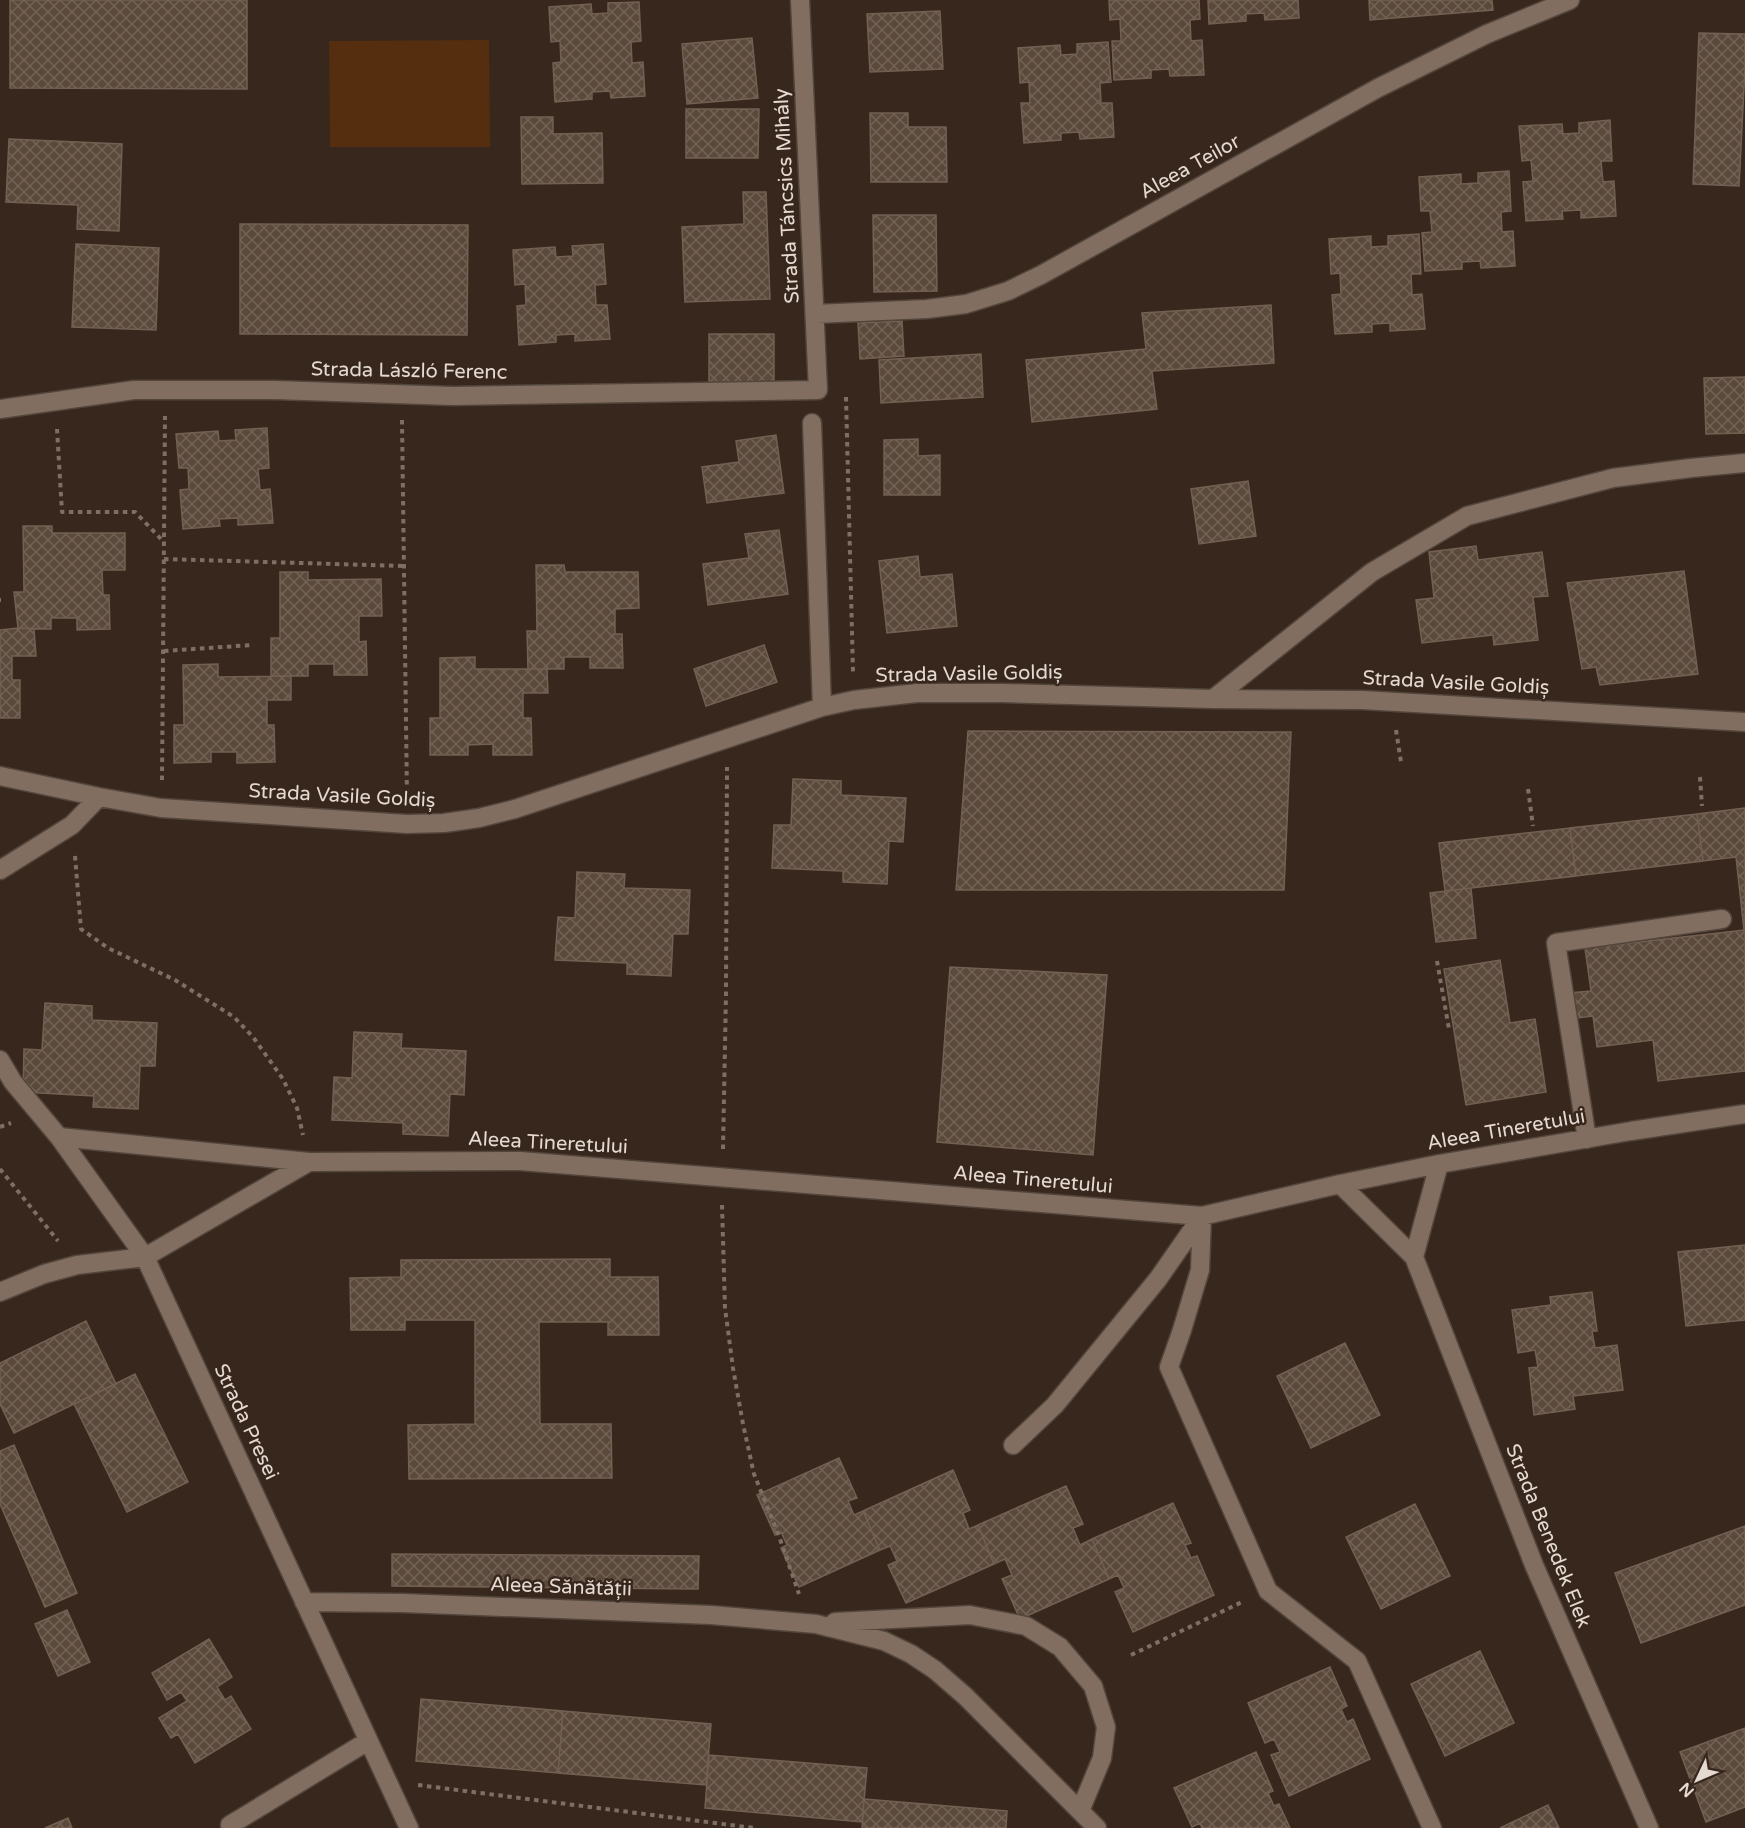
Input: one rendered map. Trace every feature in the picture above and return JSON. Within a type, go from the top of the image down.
[{"type":"street","name":"Strada Táncsics Mihály","points":[[800,0],[818,390]]},
{"type":"street","name":"Aleea Teilor","points":[[815,315],[937,308],[966,304],[1008,291],[1041,275],[1378,88],[1487,34],[1570,0]]},
{"type":"street","name":"Strada László Ferenc","points":[[0,409],[134,390],[275,390],[453,396],[818,390]]},
{"type":"street","points":[[812,423],[822,707]]},
{"type":"street","points":[[1213,699],[1372,572],[1467,516],[1613,478],[1745,463]]},
{"type":"street","name":"Strada Vasile Goldiș","points":[[0,776],[161,808],[407,824],[444,823],[497,813],[822,707],[854,700],[917,693],[1373,700],[1745,722]]},
{"type":"street","points":[[0,869],[72,825],[99,797]]},
{"type":"street","points":[[1587,1139],[1556,943],[1722,919]]},
{"type":"street","name":"Strada Presei","points":[[0,1060],[13,1082],[59,1137],[145,1257],[409,1828]]},
{"type":"street","name":"Aleea Tineretului","points":[[59,1137],[309,1162],[520,1161],[1202,1216],[1438,1164],[1745,1114]]},
{"type":"street","name":"Aleea Tineretului","points":[[145,1257],[309,1162]]},
{"type":"street","points":[[1414,1257],[1438,1164]]},
{"type":"street","name":"Strada Benedek Elek","points":[[1340,1184],[1414,1257],[1533,1565],[1649,1828]]},
{"type":"street","points":[[1013,1445],[1055,1405],[1158,1279],[1202,1216]]},
{"type":"street","points":[[1202,1216],[1200,1269],[1169,1367],[1268,1591],[1356,1661],[1432,1828]]},
{"type":"street","points":[[0,1292],[44,1274],[77,1265],[145,1257]]},
{"type":"street","name":"Aleea Sănătății","points":[[304,1602],[402,1603],[711,1615],[816,1624],[970,1615],[1026,1626],[1060,1647],[1093,1686],[1106,1727],[1102,1758],[1080,1811]]},
{"type":"street","name":"Aleea Sănătății","points":[[816,1624],[884,1641],[911,1654],[935,1670],[965,1696],[1097,1828]]},
{"type":"street","points":[[230,1825],[368,1741]]},
{"type":"path","points":[[161,808],[166,390]]},
{"type":"path","points":[[818,390],[846,394],[854,700]]},
{"type":"path","points":[[401,395],[407,824]]},
{"type":"path","points":[[56,401],[62,512],[135,512],[164,542]]},
{"type":"path","points":[[164,559],[403,566]]},
{"type":"path","points":[[164,651],[252,645]]},
{"type":"path","points":[[1395,724],[1401,762]]},
{"type":"path","points":[[728,738],[722,1178],[725,1308],[733,1368],[754,1474],[799,1593],[816,1624]]},
{"type":"path","points":[[1700,777],[1702,806]]},
{"type":"path","points":[[1528,789],[1533,826]]},
{"type":"path","points":[[72,825],[81,929],[108,948],[175,980],[234,1017],[253,1037],[283,1079],[297,1108],[309,1162]]},
{"type":"path","points":[[1437,961],[1449,1029]]},
{"type":"path","points":[[0,1169],[77,1265]]},
{"type":"path","points":[[1131,1654],[1268,1591]]},
{"type":"path","points":[[386,1780],[754,1828]]},
{"type":"shaded area","points":[[489,40],[490,147],[330,147],[329,41]]},
{"type":"building","points":[[10,0],[247,0],[247,89],[10,88]]},
{"type":"building","points":[[1109,0],[1199,0],[1200,19],[1190,20],[1191,41],[1202,40],[1204,75],[1170,76],[1169,69],[1151,70],[1151,78],[1114,80],[1112,41],[1121,41],[1120,19],[1110,20]]},
{"type":"building","points":[[1208,0],[1298,0],[1299,18],[1265,20],[1264,13],[1246,14],[1246,21],[1209,24]]},
{"type":"building","points":[[1369,0],[1492,0],[1493,10],[1370,20]]},
{"type":"building","points":[[639,2],[641,41],[631,42],[632,63],[643,62],[645,96],[611,98],[610,91],[592,92],[592,99],[555,102],[553,63],[561,62],[560,41],[551,42],[549,7],[591,4],[592,14],[608,13],[608,3]]},
{"type":"building","points":[[940,11],[943,69],[870,72],[867,14]]},
{"type":"building","points":[[1699,33],[1745,34],[1739,186],[1693,184]]},
{"type":"building","points":[[752,38],[758,98],[687,104],[682,44]]},
{"type":"building","points":[[1108,42],[1111,82],[1100,83],[1101,103],[1112,103],[1114,137],[1080,139],[1079,132],[1061,133],[1061,140],[1024,143],[1021,103],[1030,103],[1029,82],[1020,83],[1018,48],[1060,45],[1061,55],[1077,54],[1077,44]]},
{"type":"building","points":[[686,109],[759,109],[758,158],[686,158]]},
{"type":"building","points":[[870,113],[908,113],[908,127],[946,127],[947,182],[871,182]]},
{"type":"building","points":[[521,117],[553,117],[553,134],[602,133],[603,183],[522,184]]},
{"type":"building","points":[[1610,120],[1612,161],[1601,161],[1603,182],[1614,181],[1616,216],[1581,218],[1581,210],[1562,211],[1563,219],[1526,221],[1523,182],[1533,181],[1531,160],[1522,161],[1519,126],[1562,124],[1563,134],[1579,133],[1579,123]]},
{"type":"building","points":[[9,139],[122,144],[119,231],[77,229],[78,205],[6,202]]},
{"type":"building","points":[[1509,171],[1511,211],[1501,212],[1502,232],[1513,231],[1515,266],[1481,268],[1480,261],[1462,262],[1462,269],[1425,271],[1422,233],[1432,232],[1430,211],[1421,211],[1419,177],[1461,174],[1461,184],[1478,183],[1478,173]]},
{"type":"building","points":[[743,192],[766,192],[770,299],[685,302],[682,227],[744,224]]},
{"type":"building","points":[[873,215],[936,215],[937,291],[874,292]]},
{"type":"building","points":[[240,224],[468,225],[467,335],[240,334]]},
{"type":"building","points":[[1419,234],[1421,274],[1411,274],[1412,295],[1422,294],[1425,329],[1390,331],[1390,323],[1372,324],[1372,332],[1335,334],[1332,295],[1341,294],[1340,273],[1331,274],[1329,239],[1371,236],[1371,247],[1388,246],[1388,236]]},
{"type":"building","points":[[76,244],[159,248],[156,330],[72,327]]},
{"type":"building","points":[[603,244],[606,284],[595,285],[596,305],[607,305],[610,339],[575,341],[575,334],[556,335],[556,342],[519,345],[517,306],[526,305],[525,284],[515,285],[513,250],[555,247],[556,257],[573,256],[572,246]]},
{"type":"building","points":[[1271,305],[1274,363],[1152,371],[1157,409],[1032,422],[1026,360],[1146,349],[1142,313]]},
{"type":"building","points":[[902,321],[904,356],[860,359],[858,323]]},
{"type":"building","points":[[709,334],[774,334],[774,382],[709,382]]},
{"type":"building","points":[[981,354],[983,397],[881,403],[879,360]]},
{"type":"building","points":[[1745,377],[1745,433],[1706,434],[1704,378]]},
{"type":"building","points":[[267,428],[269,468],[258,469],[260,490],[270,489],[273,523],[238,525],[238,518],[219,519],[220,526],[183,529],[180,490],[189,489],[188,468],[179,468],[176,434],[218,431],[219,441],[236,440],[235,430]]},
{"type":"building","points":[[776,435],[784,493],[707,503],[702,467],[739,462],[736,441]]},
{"type":"building","points":[[918,439],[918,456],[940,455],[940,495],[884,495],[884,440]]},
{"type":"building","points":[[1248,481],[1256,536],[1199,544],[1191,489]]},
{"type":"building","points":[[23,526],[52,526],[52,533],[125,533],[125,570],[102,570],[103,595],[109,595],[110,629],[77,630],[77,618],[51,618],[51,629],[18,628],[14,592],[24,592]]},
{"type":"building","points":[[779,530],[788,594],[708,605],[703,564],[749,558],[745,534]]},
{"type":"building","points":[[1476,546],[1478,560],[1542,552],[1548,596],[1533,597],[1538,640],[1494,645],[1493,635],[1422,643],[1416,600],[1434,598],[1429,552]]},
{"type":"building","points":[[918,556],[920,577],[952,574],[957,626],[887,633],[879,561]]},
{"type":"building","points":[[536,565],[564,565],[565,572],[638,572],[639,608],[615,609],[615,634],[622,634],[623,668],[590,668],[590,657],[564,657],[564,669],[528,669],[527,631],[537,631]]},
{"type":"building","points":[[1684,571],[1698,674],[1600,685],[1596,667],[1582,669],[1567,583]]},
{"type":"building","points":[[280,572],[308,572],[308,580],[381,579],[382,616],[359,616],[359,642],[366,641],[367,675],[334,675],[334,664],[308,664],[308,676],[271,676],[271,638],[280,638]]},
{"type":"building","points":[[34,629],[36,656],[12,656],[12,680],[20,680],[20,718],[0,718],[0,630]]},
{"type":"building","points":[[764,645],[777,682],[706,706],[694,669]]},
{"type":"building","points":[[475,657],[475,669],[547,669],[548,693],[523,693],[523,718],[531,718],[532,755],[493,755],[493,744],[468,745],[468,755],[430,755],[430,718],[440,718],[440,658]]},
{"type":"building","points":[[218,664],[218,677],[291,676],[291,700],[267,700],[267,725],[274,725],[275,762],[237,763],[237,752],[211,752],[211,762],[174,763],[174,725],[184,725],[183,665]]},
{"type":"building","points":[[968,731],[1291,732],[1284,890],[956,890]]},
{"type":"building","points":[[793,779],[841,781],[841,795],[906,798],[903,842],[889,841],[887,884],[843,882],[843,871],[772,868],[774,825],[791,825]]},
{"type":"building","points":[[1745,808],[1744,930],[1736,857],[1703,861],[1697,814]]},
{"type":"building","points":[[1697,814],[1703,861],[1576,876],[1570,828]]},
{"type":"building","points":[[1570,828],[1576,876],[1445,891],[1439,843]]},
{"type":"building","points":[[577,872],[625,874],[624,888],[690,890],[688,934],[673,934],[671,976],[627,974],[627,963],[555,960],[558,917],[575,918]]},
{"type":"building","points":[[1471,888],[1476,938],[1436,942],[1430,893]]},
{"type":"building","points":[[1745,930],[1745,1071],[1658,1081],[1653,1040],[1597,1047],[1593,1016],[1561,1020],[1558,994],[1591,991],[1585,948]]},
{"type":"building","points":[[1500,960],[1510,1023],[1535,1019],[1546,1092],[1466,1105],[1444,969]]},
{"type":"building","points":[[950,967],[1107,975],[1093,1155],[937,1142]]},
{"type":"building","points":[[45,1003],[92,1006],[92,1020],[157,1023],[155,1066],[140,1066],[138,1109],[93,1107],[94,1096],[23,1092],[24,1049],[42,1050]]},
{"type":"building","points":[[354,1032],[402,1034],[401,1048],[466,1051],[464,1095],[450,1094],[448,1136],[403,1134],[403,1123],[332,1120],[334,1077],[352,1078]]},
{"type":"building","points":[[1745,1245],[1745,1320],[1686,1326],[1678,1252]]},
{"type":"building","points":[[610,1259],[610,1277],[658,1277],[659,1335],[608,1335],[608,1322],[539,1322],[540,1424],[611,1424],[612,1478],[409,1479],[408,1425],[475,1424],[475,1320],[405,1320],[405,1330],[351,1330],[350,1278],[401,1277],[401,1260]]},
{"type":"building","points":[[1592,1292],[1597,1331],[1592,1331],[1595,1348],[1617,1345],[1623,1390],[1573,1396],[1575,1409],[1534,1415],[1529,1368],[1538,1367],[1535,1350],[1518,1353],[1512,1310],[1551,1305],[1550,1297]]},
{"type":"building","points":[[86,1321],[116,1384],[14,1433],[0,1404],[0,1363]]},
{"type":"building","points":[[1345,1343],[1380,1415],[1311,1448],[1277,1376]]},
{"type":"building","points":[[135,1374],[188,1482],[127,1512],[74,1404]]},
{"type":"building","points":[[14,1445],[77,1593],[45,1607],[0,1504],[0,1451]]},
{"type":"building","points":[[839,1458],[857,1498],[848,1501],[854,1515],[863,1511],[880,1550],[799,1587],[781,1548],[787,1545],[781,1532],[775,1535],[757,1495]]},
{"type":"building","points":[[953,1470],[970,1510],[963,1513],[969,1529],[978,1525],[994,1564],[906,1603],[888,1565],[897,1561],[890,1546],[880,1550],[863,1511]]},
{"type":"building","points":[[1066,1486],[1083,1524],[1073,1528],[1080,1545],[1092,1539],[1109,1579],[1020,1619],[1002,1579],[1012,1575],[1005,1559],[994,1564],[978,1525]]},
{"type":"building","points":[[1173,1503],[1191,1543],[1185,1545],[1191,1558],[1197,1556],[1214,1595],[1133,1632],[1115,1592],[1124,1588],[1118,1575],[1109,1579],[1092,1539]]},
{"type":"building","points":[[1415,1504],[1450,1576],[1381,1609],[1346,1537]]},
{"type":"building","points":[[1745,1526],[1745,1605],[1641,1643],[1615,1573]]},
{"type":"building","points":[[392,1554],[699,1556],[698,1589],[392,1586]]},
{"type":"building","points":[[67,1610],[90,1662],[58,1676],[35,1624]]},
{"type":"building","points":[[209,1639],[232,1677],[217,1687],[225,1700],[231,1696],[251,1729],[195,1763],[178,1734],[171,1738],[159,1718],[187,1701],[181,1692],[167,1700],[152,1673]]},
{"type":"building","points":[[1480,1651],[1514,1723],[1445,1756],[1411,1684]]},
{"type":"building","points":[[1330,1667],[1347,1706],[1341,1709],[1347,1722],[1353,1719],[1370,1759],[1289,1796],[1271,1755],[1280,1752],[1274,1739],[1265,1743],[1248,1703]]},
{"type":"building","points":[[421,1699],[563,1711],[558,1773],[416,1761]]},
{"type":"building","points":[[563,1711],[711,1724],[706,1785],[558,1773]]},
{"type":"building","points":[[1745,1728],[1745,1807],[1706,1822],[1680,1752]]},
{"type":"building","points":[[1256,1752],[1273,1791],[1268,1793],[1274,1806],[1279,1804],[1290,1828],[1202,1828],[1200,1823],[1192,1827],[1174,1788]]},
{"type":"building","points":[[709,1755],[867,1768],[862,1822],[705,1808]]},
{"type":"building","points":[[864,1799],[1007,1811],[1006,1828],[862,1828]]},
{"type":"building","points":[[1548,1805],[1559,1828],[1500,1828]]},
{"type":"building","points":[[68,1818],[72,1828],[45,1828]]}]
